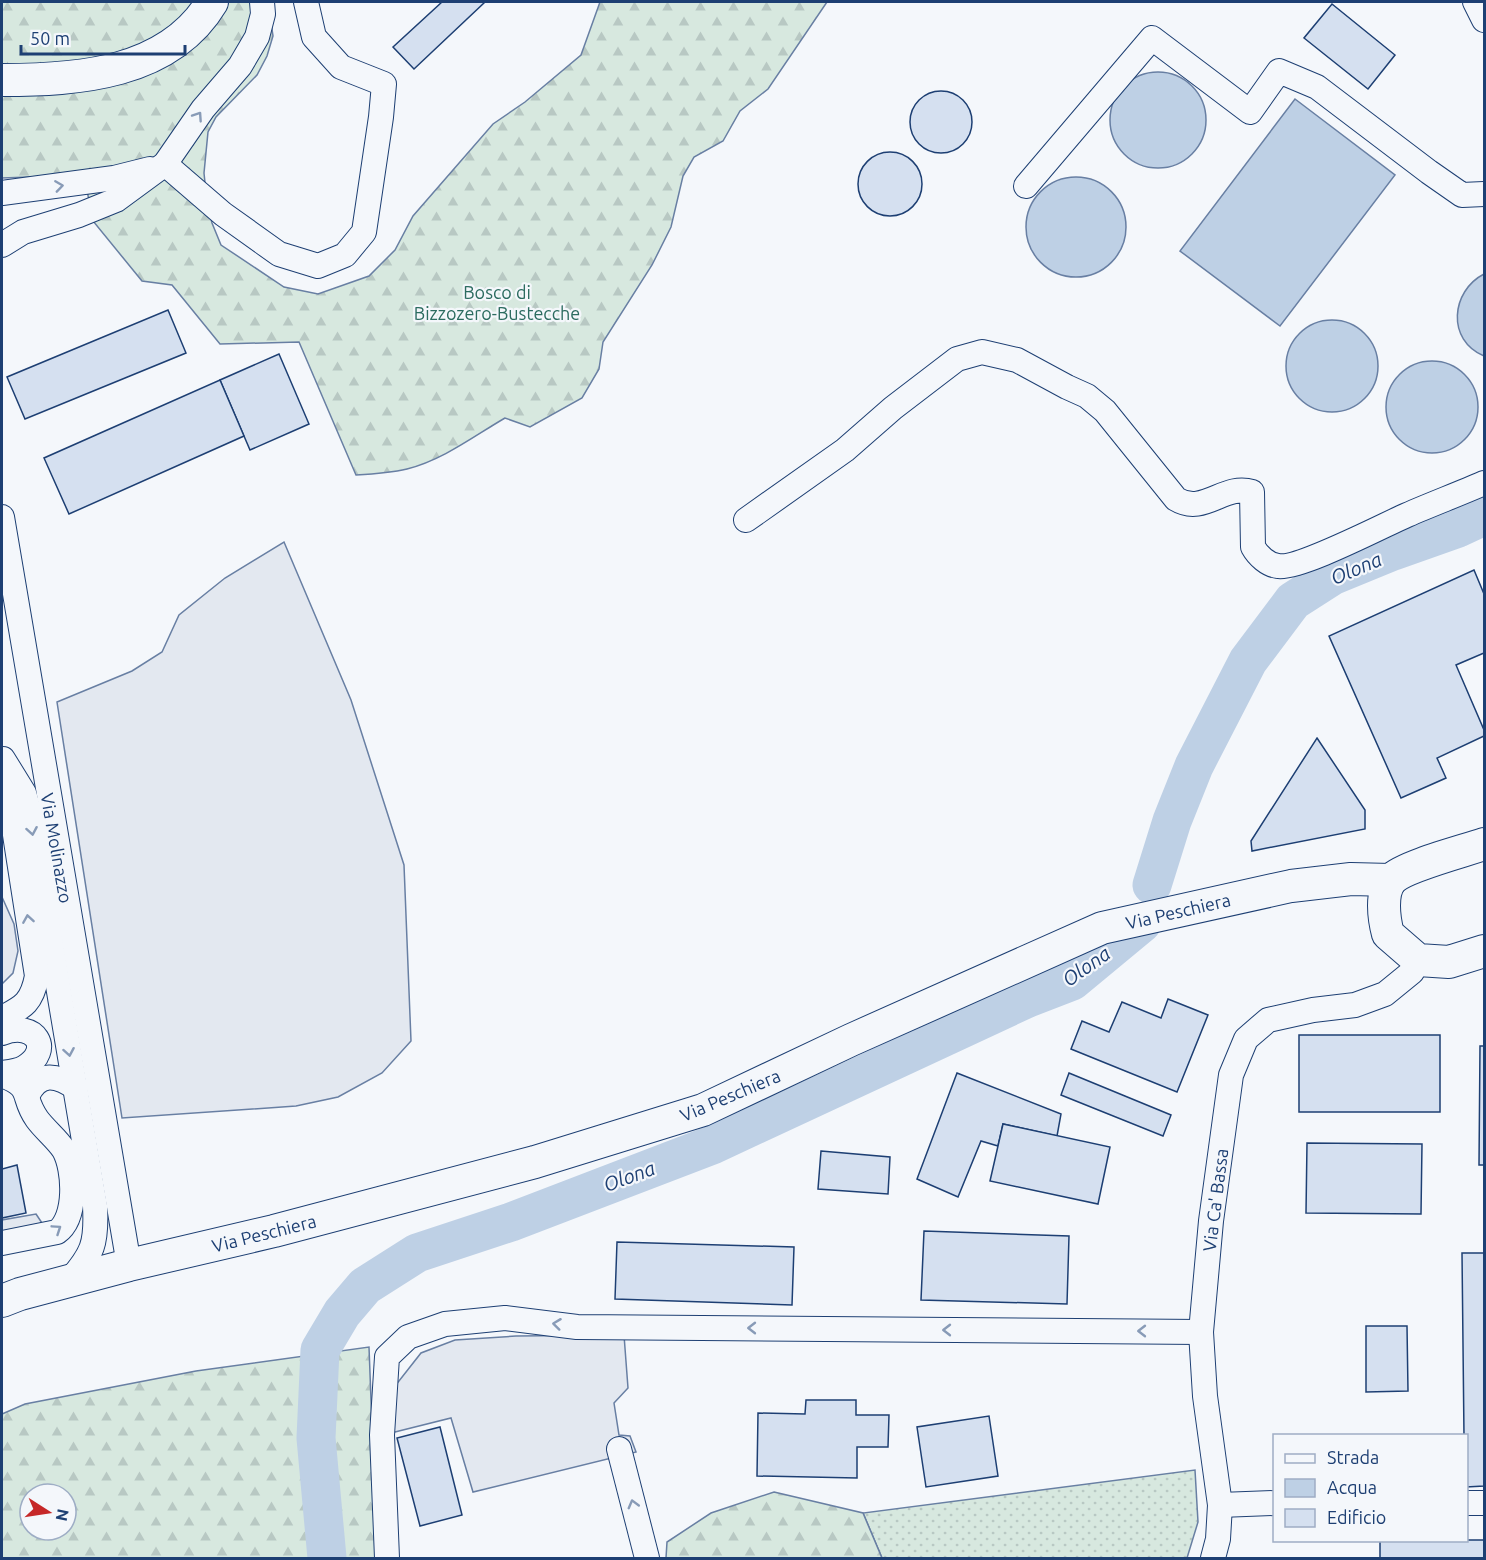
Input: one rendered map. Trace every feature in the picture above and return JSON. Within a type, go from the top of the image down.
[{"type":"main road","points":[[2,80],[36,80],[90,75],[126,66],[155,54],[195,27],[212,2]]},
{"type":"main road","name":"Via Peschiera","points":[[8,1296],[78,1271],[129,1265],[274,1231],[535,1162],[703,1110],[862,1035],[1102,928],[1291,886],[1351,879],[1391,880],[1407,870],[1485,844]]},
{"type":"main road","points":[[1391,880],[1383,902],[1388,934],[1418,960],[1449,962],[1485,951]]},
{"type":"street","points":[[2,245],[23,232],[79,215],[116,200],[165,165],[203,108],[240,66],[257,37],[263,14],[262,2]]},
{"type":"street","points":[[165,165],[223,214],[279,254],[318,266],[345,255],[364,232],[384,84],[341,67],[314,37],[306,2]]},
{"type":"street","points":[[1475,2],[1485,20]]},
{"type":"street","points":[[1026,186],[1152,38],[1250,112],[1279,71],[1317,87],[1462,195],[1485,194]]},
{"type":"street","points":[[2,193],[114,178],[165,165]]},
{"type":"street","points":[[746,520],[845,450],[893,408],[957,359],[982,352],[1017,360],[1087,396],[1106,411],[1176,499],[1185,504],[1201,504],[1220,495],[1244,490],[1252,492],[1253,547],[1267,562],[1279,567],[1311,559],[1485,483]]},
{"type":"street","name":"Via Molinazzo","points":[[2,517],[39,749],[129,1265]]},
{"type":"street","points":[[2,755],[39,749]]},
{"type":"street","points":[[2,755],[7,812],[37,976],[34,992],[27,1003],[2,1018]]},
{"type":"street","points":[[2,755],[24,794],[95,1206],[96,1228],[92,1250],[78,1271]]},
{"type":"street","name":"Via Ca' Bassa","points":[[1213,1558],[1218,1539],[1220,1505],[1205,1396],[1201,1332],[1211,1221],[1231,1075],[1246,1039],[1268,1020],[1313,1010],[1355,1005],[1385,994],[1412,972],[1418,960]]},
{"type":"street","points":[[2,1074],[23,1069],[38,1054],[39,1044],[47,1029],[54,1002],[57,986],[56,973]]},
{"type":"street","points":[[2,1033],[19,1028],[30,1031],[36,1035],[39,1044]]},
{"type":"street","points":[[2,1074],[22,1086],[28,1094],[31,1109],[37,1119],[66,1154],[71,1206],[66,1223],[57,1232],[2,1243]]},
{"type":"street","points":[[28,1094],[33,1085],[48,1078],[65,1081],[76,1088]]},
{"type":"street","name":"Via Molinazzo","points":[[78,1271],[105,1234],[114,1208],[114,1180]]},
{"type":"street","points":[[387,1558],[382,1435],[387,1356],[408,1337],[445,1324],[505,1318],[577,1327],[1201,1332]]},
{"type":"street","points":[[619,1449],[647,1558]]},
{"type":"street","points":[[1220,1505],[1273,1503]]},
{"type":"street","points":[[1468,1503],[1485,1503]]},
{"type":"green space","name":"Bosco di Bizzozero-Bustecche","points":[[2,2],[268,2],[273,36],[267,56],[257,75],[216,117],[208,132],[204,173],[207,202],[221,245],[284,287],[318,294],[369,276],[395,250],[413,216],[493,124],[525,102],[581,55],[600,2],[827,2],[768,89],[740,111],[723,141],[694,157],[683,176],[671,227],[652,265],[603,342],[599,369],[582,398],[530,427],[505,418],[446,454],[420,465],[376,474],[356,475],[299,342],[220,344],[172,285],[142,281],[93,221],[84,175],[2,178]]},
{"type":"green space","points":[[369,1347],[377,1558],[2,1558],[2,1414],[25,1404],[196,1371]]},
{"type":"green space","points":[[1195,1470],[1198,1522],[1187,1558],[882,1558],[863,1513]]},
{"type":"green space","points":[[774,1492],[863,1513],[882,1558],[666,1558],[667,1542],[711,1513]]},
{"type":"shaded area","points":[[284,542],[351,700],[404,865],[411,1041],[382,1073],[338,1097],[296,1106],[122,1118],[57,702],[132,671],[162,652],[179,615],[225,578]]},
{"type":"shaded area","points":[[2,897],[14,924],[18,951],[13,973],[2,984]]},
{"type":"shaded area","points":[[36,1214],[44,1226],[2,1233],[2,1220]]},
{"type":"shaded area","points":[[624,1335],[628,1388],[614,1403],[619,1435],[630,1436],[636,1452],[473,1492],[451,1418],[387,1434],[395,1386],[421,1353],[455,1340],[516,1336]]},
{"type":"water","points":[[1158,72],[1176,76],[1192,86],[1202,102],[1206,120],[1202,138],[1192,154],[1176,164],[1158,168],[1140,164],[1124,154],[1114,138],[1110,120],[1114,102],[1124,86],[1140,76]]},
{"type":"water","points":[[1295,99],[1395,175],[1280,326],[1180,251]]},
{"type":"water","points":[[1076,177],[1104,185],[1118,199],[1126,227],[1118,255],[1104,269],[1076,277],[1048,269],[1034,255],[1026,227],[1034,199],[1048,185]]},
{"type":"water","points":[[1484,274],[1484,356],[1472,349],[1463,339],[1457,315],[1459,303],[1465,292]]},
{"type":"water","points":[[1332,320],[1350,324],[1364,334],[1374,348],[1378,366],[1374,384],[1364,398],[1350,408],[1332,412],[1314,408],[1300,398],[1290,384],[1286,366],[1290,348],[1300,334],[1314,324]]},
{"type":"water","points":[[1432,361],[1450,364],[1465,374],[1475,389],[1478,407],[1475,425],[1465,440],[1450,450],[1432,453],[1414,450],[1399,440],[1389,425],[1386,407],[1389,389],[1399,374],[1414,364]]},
{"type":"building","points":[[442,2],[485,2],[414,69],[393,47]]},
{"type":"building","points":[[1332,4],[1395,55],[1368,89],[1304,38]]},
{"type":"building","points":[[941,91],[958,96],[963,100],[967,105],[972,122],[967,139],[963,144],[958,148],[941,153],[924,148],[919,144],[915,139],[910,122],[915,105],[919,100],[924,96]]},
{"type":"building","points":[[884,152],[896,152],[913,161],[920,172],[922,184],[920,196],[913,207],[896,216],[884,216],[872,211],[863,202],[858,190],[858,178],[863,166],[872,157]]},
{"type":"building","points":[[168,310],[186,353],[25,419],[7,377]]},
{"type":"building","points":[[279,354],[309,424],[250,450],[220,380]]},
{"type":"building","points":[[220,380],[244,436],[69,514],[44,458]]},
{"type":"building","points":[[1474,570],[1484,594],[1484,653],[1456,665],[1484,730],[1484,736],[1437,758],[1446,778],[1401,798],[1329,636]]},
{"type":"building","points":[[1317,738],[1365,810],[1365,829],[1252,851],[1251,841]]},
{"type":"building","points":[[1168,999],[1208,1015],[1177,1092],[1071,1049],[1082,1021],[1109,1032],[1122,1002],[1161,1018]]},
{"type":"building","points":[[1299,1035],[1440,1035],[1440,1112],[1299,1112]]},
{"type":"building","points":[[1480,1046],[1484,1046],[1484,1165],[1479,1165]]},
{"type":"building","points":[[957,1073],[1061,1114],[1057,1136],[1003,1124],[998,1146],[981,1141],[958,1197],[917,1179]]},
{"type":"building","points":[[1069,1073],[1171,1115],[1163,1136],[1061,1095]]},
{"type":"building","points":[[1003,1124],[1110,1147],[1098,1204],[990,1181]]},
{"type":"building","points":[[1307,1143],[1422,1144],[1421,1214],[1306,1213]]},
{"type":"building","points":[[821,1151],[890,1157],[888,1194],[818,1189]]},
{"type":"building","points":[[17,1165],[26,1213],[2,1218],[2,1169]]},
{"type":"building","points":[[924,1231],[1069,1236],[1067,1304],[921,1300]]},
{"type":"building","points":[[617,1242],[794,1247],[792,1305],[615,1299]]},
{"type":"building","points":[[1462,1253],[1484,1253],[1484,1486],[1468,1487],[1468,1434],[1464,1434]]},
{"type":"building","points":[[1366,1326],[1407,1326],[1408,1391],[1366,1392]]},
{"type":"building","points":[[806,1400],[856,1400],[856,1415],[889,1415],[888,1447],[857,1447],[857,1478],[757,1476],[758,1413],[805,1414]]},
{"type":"building","points":[[989,1416],[998,1476],[926,1487],[917,1427]]},
{"type":"building","points":[[440,1427],[462,1515],[420,1526],[397,1438]]},
{"type":"building","points":[[1484,1540],[1484,1558],[1380,1558],[1380,1542]]},
{"type":"waterway","name":"Olona","points":[[1152,885],[1172,821],[1194,766],[1248,661],[1293,601],[1332,576],[1484,516]]},
{"type":"waterway","name":"Olona","points":[[327,1558],[316,1438],[320,1350],[342,1313],[365,1286],[417,1253],[511,1222],[712,1145],[1028,998],[1072,981],[1142,923]]}]
